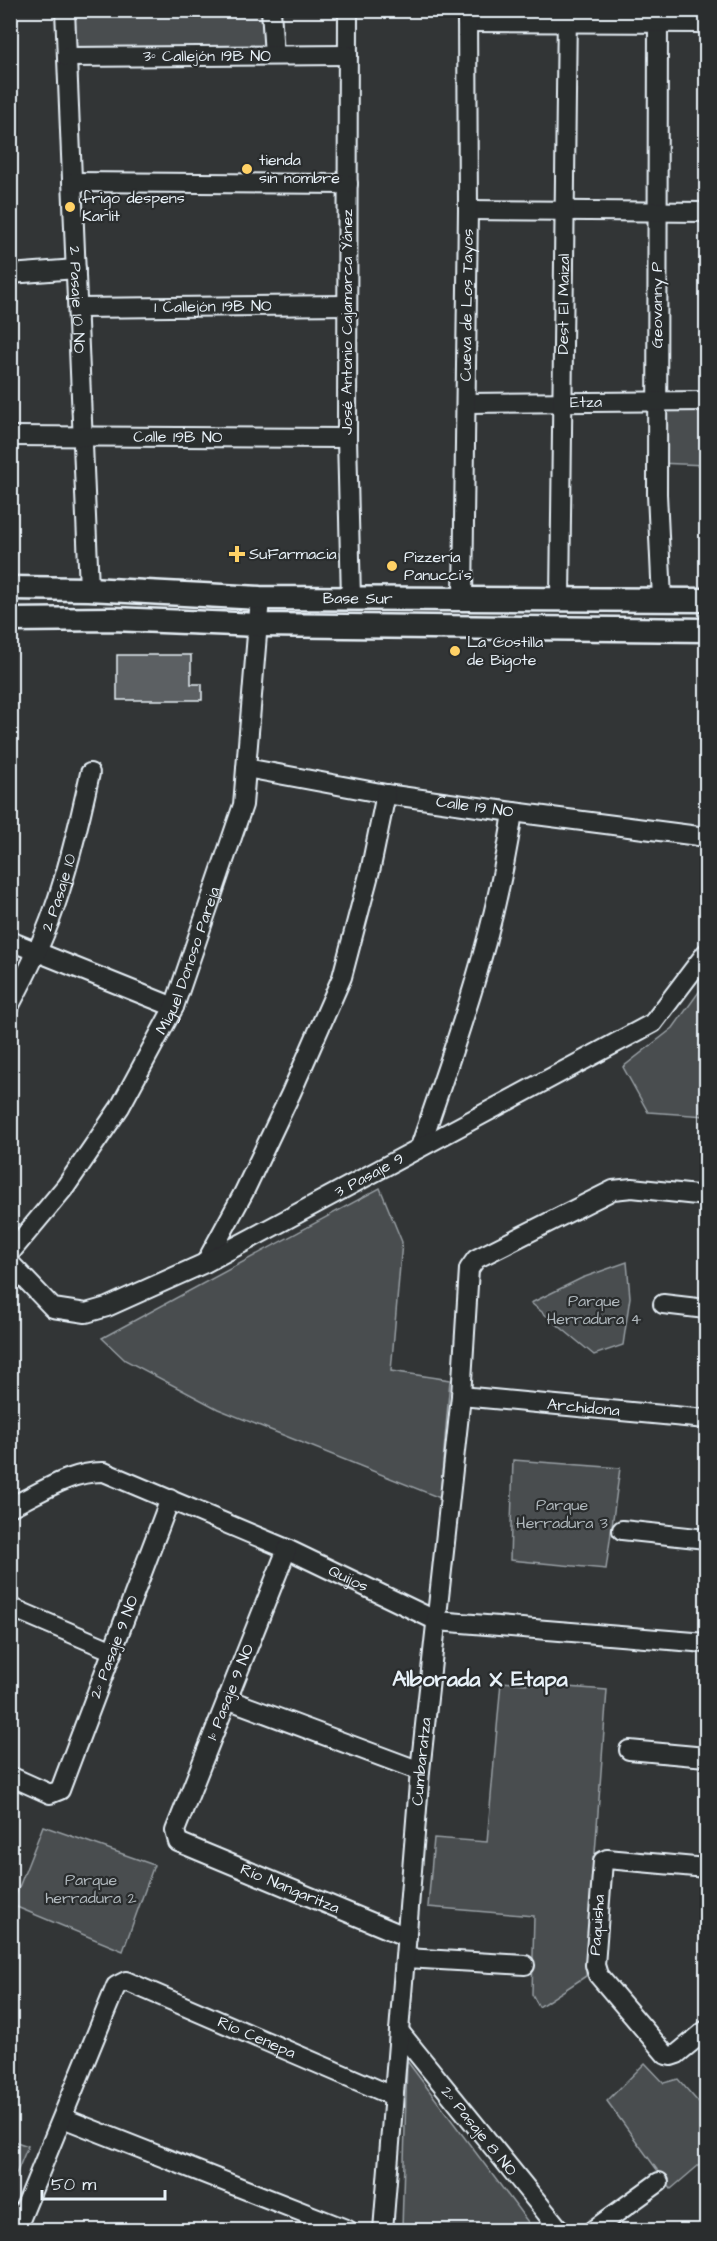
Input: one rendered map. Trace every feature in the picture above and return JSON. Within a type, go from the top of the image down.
[{"type":"street","name":"2 Pasaje 10 NO","points":[[65,10],[89,589]]},
{"type":"street","points":[[271,10],[274,55]]},
{"type":"street","name":"José Antonio Cajamarca Yánez","points":[[348,10],[347,438],[351,598]]},
{"type":"street","points":[[467,16],[658,17],[706,23]]},
{"type":"street","name":"Cueva de Los Tayos","points":[[463,599],[468,210],[467,16]]},
{"type":"street","name":"Dest El Maizal","points":[[560,600],[567,17]]},
{"type":"street","name":"Geovanny P","points":[[658,17],[657,494],[662,599]]},
{"type":"street","name":"3º Callejón 19B NO","points":[[67,57],[348,55]]},
{"type":"street","points":[[72,182],[348,184]]},
{"type":"street","points":[[468,210],[706,212]]},
{"type":"street","points":[[10,274],[76,269]]},
{"type":"street","name":"1 Callejón 19B NO","points":[[78,308],[347,305]]},
{"type":"street","name":"Etza","points":[[466,403],[706,401]]},
{"type":"street","name":"Calle 19B NO","points":[[10,436],[347,438]]},
{"type":"street","name":"Base Sur","points":[[10,588],[89,589],[260,598],[706,600]]},
{"type":"street","name":"Miguel Donoso Pareja","points":[[10,1253],[66,1186],[120,1107],[174,1007],[243,806],[260,598]]},
{"type":"street","name":"Base Sur","points":[[10,620],[113,619],[259,625],[706,630]]},
{"type":"street","name":"Calle 19 NO","points":[[246,768],[386,794],[706,837]]},
{"type":"street","name":"2 Pasaje 10","points":[[10,1005],[37,953],[53,912],[76,839],[90,773]]},
{"type":"street","points":[[205,1263],[244,1192],[342,977],[371,867],[386,794]]},
{"type":"street","points":[[420,1147],[475,981],[497,902],[513,812]]},
{"type":"street","points":[[10,941],[174,1007]]},
{"type":"street","name":"3 Pasaje 9","points":[[10,1263],[53,1308],[86,1313],[107,1307],[205,1263],[653,1023],[706,953]]},
{"type":"street","name":"Cumbaratza","points":[[383,2230],[420,1771],[461,1396],[469,1269],[476,1259],[614,1190],[632,1188],[706,1196]]},
{"type":"street","points":[[663,1304],[706,1309]]},
{"type":"street","name":"Archidona","points":[[461,1396],[706,1419]]},
{"type":"street","name":"Quijos","points":[[10,1508],[74,1475],[104,1472],[287,1549],[437,1621],[706,1642]]},
{"type":"street","name":"2º Pasaje 9 NO","points":[[10,1776],[50,1794],[60,1790],[170,1499]]},
{"type":"street","points":[[622,1530],[706,1539]]},
{"type":"street","name":"1º Pasaje 9 NO","points":[[175,1836],[175,1831],[287,1549]]},
{"type":"street","points":[[10,1607],[113,1651]]},
{"type":"street","points":[[227,1699],[420,1771]]},
{"type":"street","points":[[629,1749],[706,1757]]},
{"type":"street","name":"Río Nangaritza","points":[[175,1836],[178,1842],[407,1937]]},
{"type":"street","name":"Paquisha","points":[[706,1868],[607,1859],[603,1861],[595,1965],[598,1975],[666,2055],[677,2054],[706,2030]]},
{"type":"street","points":[[406,1958],[525,1965]]},
{"type":"street","name":"Río Cenepa","points":[[63,2118],[116,1986],[126,1981],[393,2096]]},
{"type":"street","name":"2º Pasaje 8 NO","points":[[399,2031],[560,2230]]},
{"type":"street","points":[[16,2230],[63,2118],[348,2230]]},
{"type":"street","points":[[593,2230],[659,2182]]},
{"type":"green space","points":[[69,11],[267,11],[268,51],[71,51]]},
{"type":"green space","points":[[660,407],[706,407],[706,465],[657,463]]},
{"type":"green space","points":[[706,982],[706,1116],[648,1112],[623,1067],[673,1028]]},
{"type":"green space","points":[[380,1188],[402,1242],[391,1371],[450,1380],[440,1498],[218,1409],[125,1360],[102,1338]]},
{"type":"green space","name":"Parque Herradura 4","points":[[627,1262],[630,1297],[623,1345],[594,1355],[531,1303],[582,1278]]},
{"type":"green space","name":"Parque Herradura 3","points":[[513,1460],[620,1468],[606,1569],[510,1560]]},
{"type":"green space","points":[[501,1682],[607,1690],[586,1976],[539,2007],[532,1994],[534,1916],[428,1907],[434,1838],[487,1842]]},
{"type":"green space","name":"Parque herradura 2","points":[[43,1826],[154,1865],[123,1951],[12,1905]]},
{"type":"green space","points":[[407,2061],[534,2230],[402,2229]]},
{"type":"green space","points":[[645,2063],[664,2083],[678,2079],[706,2111],[706,2159],[671,2189],[607,2101]]},
{"type":"green space","points":[[10,2140],[28,2146],[11,2186]]},
{"type":"building","points":[[117,655],[191,655],[191,684],[202,684],[202,700],[117,700]]},
{"type":"place","name":"tienda sin nombre","points":[[247,169]]},
{"type":"place","name":"frigo despens Karlit","points":[[70,207]]},
{"type":"place","name":"SuFarmacia","points":[[237,554]]},
{"type":"place","name":"Pizzería Panucci's","points":[[392,566]]},
{"type":"place","name":"La Costilla de Bigote","points":[[455,651]]},
{"type":"district","name":"Alborada X Etapa","points":[[480,1679]]}]
